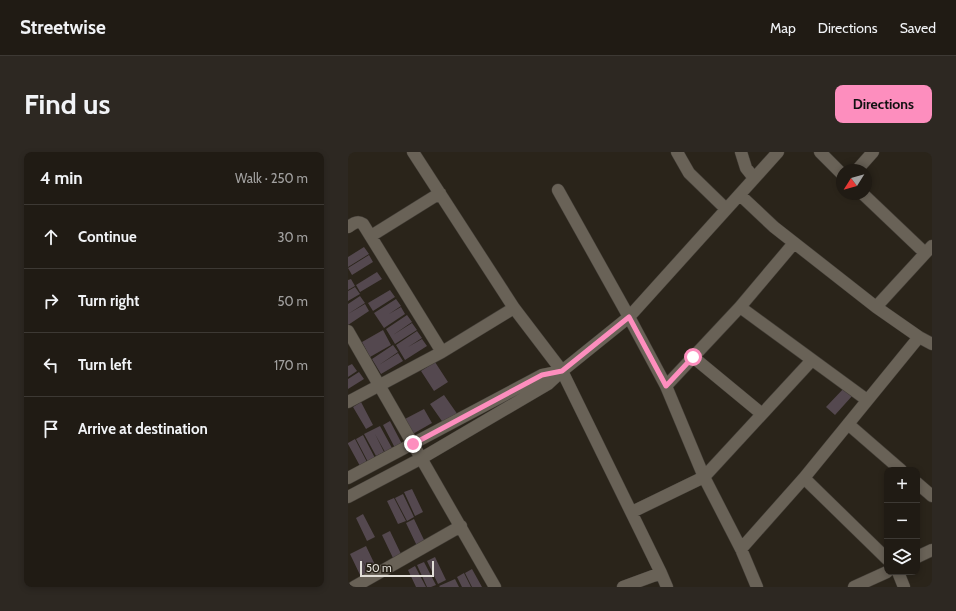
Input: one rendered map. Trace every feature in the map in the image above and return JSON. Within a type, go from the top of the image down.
[{"type":"street","points":[[413,152],[514,308],[562,371],[632,512],[667,587]]},
{"type":"street","points":[[677,152],[689,173],[726,209]]},
{"type":"street","points":[[741,152],[746,168],[754,178]]},
{"type":"street","points":[[348,497],[422,458],[548,384],[629,317],[778,152]]},
{"type":"street","points":[[820,152],[836,168]]},
{"type":"street","points":[[862,164],[873,152]]},
{"type":"street","points":[[558,190],[666,386],[704,477],[741,549],[757,587]]},
{"type":"street","points":[[371,236],[440,193]]},
{"type":"street","points":[[740,195],[794,243],[876,307],[928,340],[867,400],[804,478],[741,549]]},
{"type":"street","points":[[870,200],[929,249],[876,307]]},
{"type":"street","points":[[348,227],[357,222],[363,224],[442,352]]},
{"type":"street","points":[[666,386],[740,306],[794,243]]},
{"type":"street","points":[[740,306],[867,400]]},
{"type":"street","points":[[348,402],[442,352],[514,308]]},
{"type":"street","points":[[348,331],[495,587]]},
{"type":"street","points":[[693,357],[762,414]]},
{"type":"street","points":[[632,512],[704,477],[812,360]]},
{"type":"street","points":[[348,478],[542,375],[562,371]]},
{"type":"street","points":[[848,424],[898,467]]},
{"type":"street","points":[[804,478],[884,556]]},
{"type":"street","points":[[920,486],[932,496]]},
{"type":"street","points":[[354,587],[461,526]]},
{"type":"street","points":[[920,556],[932,550]]},
{"type":"street","points":[[623,587],[661,573]]},
{"type":"street","points":[[854,587],[884,573]]},
{"type":"street","points":[[899,575],[904,587]]},
{"type":"building","points":[[364,247],[369,254],[348,267],[348,257]]},
{"type":"building","points":[[369,255],[373,262],[352,275],[348,268]]},
{"type":"building","points":[[377,272],[382,279],[360,292],[356,285]]},
{"type":"building","points":[[351,279],[355,286],[348,290],[348,280]]},
{"type":"building","points":[[355,287],[360,294],[348,301],[348,291]]},
{"type":"building","points":[[390,290],[395,297],[373,311],[368,303]]},
{"type":"building","points":[[360,296],[365,303],[348,314],[348,304]]},
{"type":"building","points":[[396,299],[401,306],[389,314],[401,307],[405,314],[384,328],[374,313]]},
{"type":"building","points":[[365,304],[369,311],[348,325],[348,314]]},
{"type":"building","points":[[407,315],[412,322],[393,335],[412,323],[417,330],[395,344],[386,329]]},
{"type":"building","points":[[383,330],[391,345],[370,357],[362,342]]},
{"type":"building","points":[[417,331],[422,338],[408,347],[422,339],[427,346],[405,360],[396,345]]},
{"type":"building","points":[[393,345],[398,352],[379,365],[398,353],[403,361],[381,374],[372,359]]},
{"type":"building","points":[[435,362],[448,382],[434,391],[421,371]]},
{"type":"building","points":[[352,364],[357,371],[348,377],[348,366]]},
{"type":"building","points":[[359,372],[364,379],[348,389],[348,379]]},
{"type":"building","points":[[845,387],[853,395],[835,415],[826,407]]},
{"type":"building","points":[[444,395],[458,415],[444,424],[430,404]]},
{"type":"building","points":[[361,402],[373,425],[366,429],[353,407]]},
{"type":"building","points":[[424,409],[432,423],[411,435],[403,420]]},
{"type":"building","points":[[390,421],[402,444],[395,448],[383,425]]},
{"type":"building","points":[[380,426],[392,448],[385,452],[375,434],[384,452],[376,456],[364,434]]},
{"type":"building","points":[[363,435],[375,458],[368,462],[356,439]]},
{"type":"building","points":[[355,439],[367,462],[360,466],[348,444]]},
{"type":"building","points":[[412,489],[423,512],[415,516],[404,492]]},
{"type":"building","points":[[403,494],[414,517],[407,521],[395,498]]},
{"type":"building","points":[[394,498],[406,521],[398,524],[387,501]]},
{"type":"building","points":[[363,514],[375,537],[367,541],[356,518]]},
{"type":"building","points":[[414,519],[425,542],[417,546],[406,523]]},
{"type":"building","points":[[390,531],[401,554],[393,558],[382,535]]},
{"type":"building","points":[[366,546],[377,569],[369,573],[362,559],[368,573],[361,577],[350,554]]},
{"type":"building","points":[[435,557],[446,580],[438,584],[427,561]]},
{"type":"building","points":[[424,562],[436,585],[431,587],[427,587],[417,565]]},
{"type":"building","points":[[415,566],[426,587],[416,587],[408,570]]},
{"type":"building","points":[[472,569],[482,587],[472,587],[465,573]]},
{"type":"building","points":[[464,573],[471,587],[462,587],[457,577]]},
{"type":"building","points":[[455,579],[459,587],[439,586]]},
{"type":"route","points":[[413,444],[542,375],[562,371],[629,317],[666,386],[693,357]]}]
